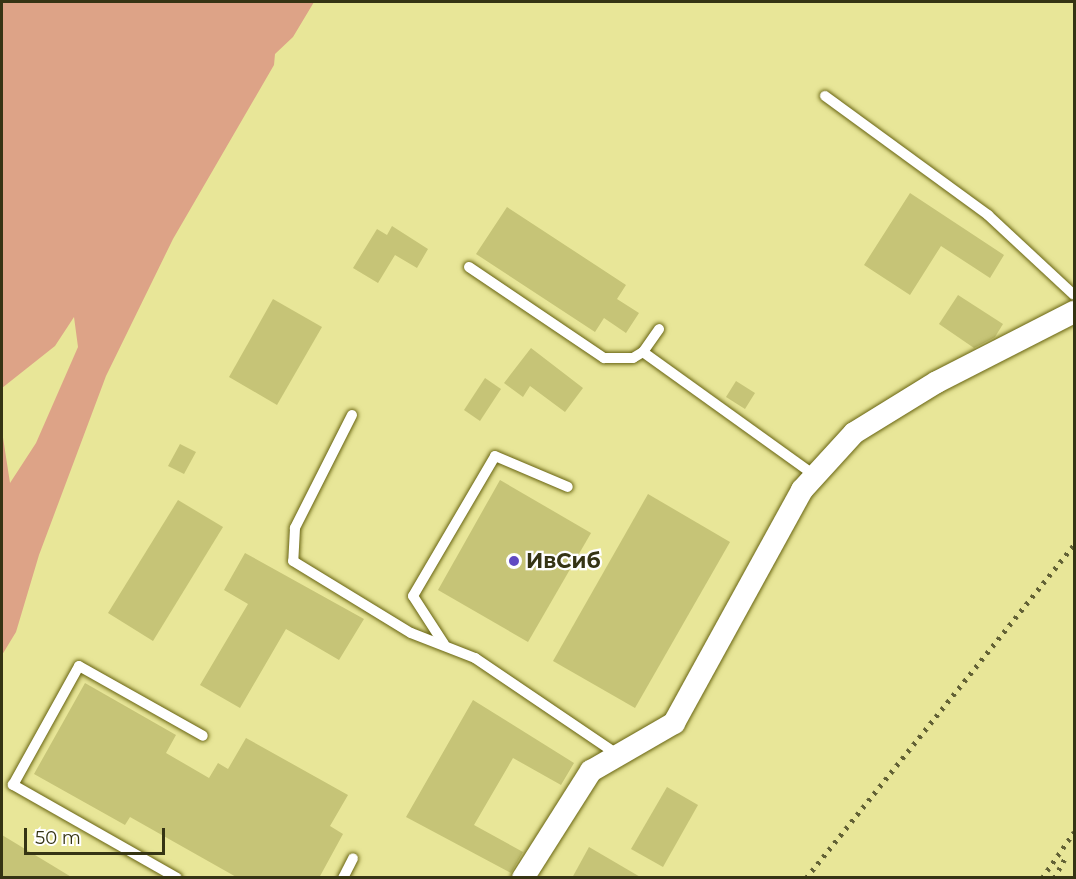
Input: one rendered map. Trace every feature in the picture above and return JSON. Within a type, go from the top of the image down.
[{"type":"street","points":[[523,878],[591,771],[674,723],[784,520],[813,476],[855,433],[938,382],[1074,312]]},
{"type":"lane","points":[[825,96],[988,214],[1074,295]]},
{"type":"lane","points":[[469,267],[604,358],[618,361],[643,352],[659,329]]},
{"type":"lane","points":[[643,352],[813,476]]},
{"type":"lane","points":[[352,415],[295,528],[293,561],[411,633],[475,658],[618,754]]},
{"type":"lane","points":[[444,644],[413,596],[495,456],[568,487]]},
{"type":"lane","points":[[177,878],[13,785],[80,666],[203,735]]},
{"type":"lane","points":[[343,878],[353,858]]},
{"type":"shaded area","points":[[2,2],[314,2],[293,37],[275,54],[274,65],[173,239],[106,376],[39,555],[16,632],[2,655],[2,431],[10,483],[36,443],[78,347],[74,317],[55,346],[2,388]]},
{"type":"building","points":[[910,193],[1004,255],[990,278],[941,246],[910,295],[864,265]]},
{"type":"building","points":[[507,207],[626,285],[617,299],[639,313],[626,333],[604,318],[595,332],[476,254]]},
{"type":"building","points":[[392,226],[428,249],[417,268],[395,255],[378,283],[353,268],[377,229],[387,235]]},
{"type":"building","points":[[958,295],[1003,324],[995,337],[974,348],[939,324]]},
{"type":"building","points":[[273,299],[322,327],[277,405],[229,377]]},
{"type":"building","points":[[531,348],[583,388],[565,412],[530,386],[523,397],[504,383]]},
{"type":"building","points":[[485,378],[501,389],[480,421],[464,410]]},
{"type":"building","points":[[736,381],[755,393],[745,409],[726,397]]},
{"type":"building","points":[[180,444],[196,452],[184,474],[168,466]]},
{"type":"building","points":[[500,480],[591,533],[528,642],[438,590]]},
{"type":"building","points":[[648,494],[730,542],[635,708],[553,661]]},
{"type":"building","points":[[178,500],[223,527],[153,641],[108,613]]},
{"type":"building","points":[[245,553],[364,619],[339,660],[286,629],[240,708],[200,685],[248,604],[224,590]]},
{"type":"building","points":[[85,683],[176,735],[166,753],[209,778],[218,763],[228,769],[246,738],[348,795],[330,826],[343,834],[319,878],[238,878],[130,817],[125,825],[34,774]]},
{"type":"building","points":[[473,700],[574,763],[561,785],[513,758],[474,825],[523,852],[511,873],[406,817]]},
{"type":"building","points":[[667,787],[698,805],[663,867],[631,849]]},
{"type":"building","points":[[2,835],[73,878],[2,878]]},
{"type":"building","points":[[589,847],[642,878],[572,878]]},
{"type":"railway","points":[[806,878],[1074,545]]},
{"type":"railway","points":[[1042,878],[1074,832]]},
{"type":"railway","points":[[1054,878],[1066,856]]},
{"type":"place","name":"ИвСиб","points":[[514,561]]}]
